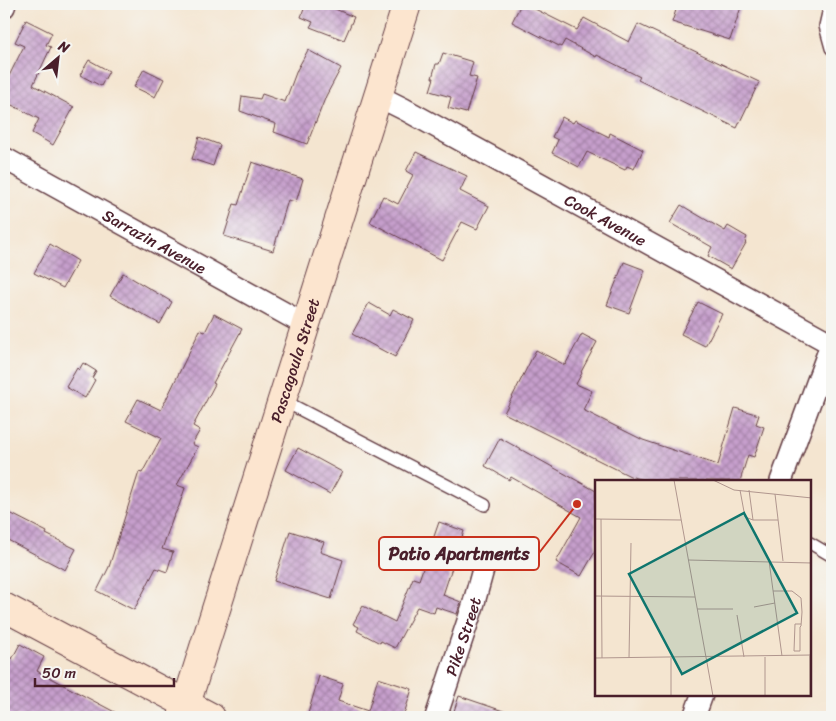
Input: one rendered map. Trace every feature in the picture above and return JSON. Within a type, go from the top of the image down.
[{"type":"street","name":"Pascagoula Street","points":[[184,711],[407,4]]},
{"type":"street","name":"Cook Avenue","points":[[378,96],[832,344]]},
{"type":"street","name":"Sarrazin Avenue","points":[[4,158],[306,325]]},
{"type":"street","points":[[781,480],[832,344]]},
{"type":"street","name":"Pike Street","points":[[436,717],[473,606],[487,555]]},
{"type":"street","points":[[4,607],[184,711],[211,717]]},
{"type":"street","points":[[694,717],[702,696]]},
{"type":"lane","points":[[830,4],[825,26],[832,49]]},
{"type":"lane","points":[[282,400],[485,505]]},
{"type":"lane","points":[[811,544],[832,556]]},
{"type":"building","points":[[306,4],[337,4],[335,9],[354,17],[344,40],[310,27],[313,22],[301,17]]},
{"type":"building","points":[[521,4],[525,4],[577,30],[584,18],[629,42],[638,24],[759,82],[737,128],[638,80],[640,77],[597,55],[596,57],[565,40],[561,47],[512,22]]},
{"type":"building","points":[[678,4],[742,4],[730,40],[672,22]]},
{"type":"building","points":[[26,20],[52,33],[46,45],[51,47],[33,85],[74,107],[53,145],[32,133],[39,119],[4,101],[4,86],[24,46],[15,42]]},
{"type":"building","points":[[308,50],[341,68],[326,96],[307,144],[274,132],[276,124],[240,111],[242,96],[260,99],[262,94],[285,102],[297,70]]},
{"type":"building","points":[[443,53],[473,62],[469,76],[477,78],[466,113],[448,108],[451,97],[430,91],[436,64],[439,64]]},
{"type":"building","points":[[89,60],[109,71],[101,86],[80,75]]},
{"type":"building","points":[[144,69],[164,79],[155,97],[134,87]]},
{"type":"building","points":[[562,117],[573,123],[575,120],[609,137],[610,133],[643,150],[634,169],[627,166],[625,170],[587,152],[579,167],[552,153],[558,140],[552,137]]},
{"type":"building","points":[[199,137],[220,145],[213,166],[192,159]]},
{"type":"building","points":[[416,152],[467,176],[460,191],[489,206],[477,229],[462,222],[442,260],[370,222],[383,196],[398,204],[413,175],[406,171]]},
{"type":"building","points":[[252,162],[303,179],[296,202],[288,200],[273,251],[224,236],[234,204],[238,205]]},
{"type":"building","points":[[681,205],[725,231],[728,226],[747,237],[746,243],[731,269],[708,256],[712,247],[670,223]]},
{"type":"building","points":[[50,244],[78,261],[63,288],[34,273]]},
{"type":"building","points":[[624,262],[645,270],[629,313],[607,305]]},
{"type":"building","points":[[123,273],[172,302],[160,324],[110,296]]},
{"type":"building","points":[[698,302],[722,314],[705,346],[681,334]]},
{"type":"building","points":[[369,303],[390,315],[393,309],[414,320],[395,357],[352,334]]},
{"type":"building","points":[[214,314],[242,329],[213,383],[215,384],[193,426],[200,430],[192,444],[198,447],[177,485],[185,488],[162,549],[173,552],[167,572],[156,568],[134,610],[97,591],[109,567],[139,472],[142,473],[161,438],[126,421],[138,399],[161,410],[200,330],[205,332]]},
{"type":"building","points":[[582,334],[597,342],[576,384],[592,391],[583,410],[643,440],[718,465],[735,408],[759,415],[756,424],[764,427],[754,457],[748,455],[740,480],[642,480],[630,476],[504,413],[536,350],[565,365]]},
{"type":"building","points":[[83,363],[96,371],[92,378],[95,380],[85,398],[66,387],[77,368],[79,370]]},
{"type":"building","points":[[500,438],[595,490],[595,552],[581,576],[556,562],[581,517],[511,477],[509,480],[485,466]]},
{"type":"building","points":[[298,448],[342,472],[330,494],[286,470]]},
{"type":"building","points":[[4,510],[76,549],[65,570],[4,538]]},
{"type":"building","points":[[439,522],[464,531],[443,595],[461,602],[457,614],[436,607],[434,613],[417,607],[395,648],[381,641],[380,643],[357,631],[359,627],[353,624],[363,606],[395,622],[413,578],[419,580]]},
{"type":"building","points":[[290,531],[324,542],[320,552],[343,560],[331,599],[274,581]]},
{"type":"building","points":[[20,644],[44,657],[37,671],[124,717],[4,717],[4,655],[12,659]]},
{"type":"building","points":[[319,676],[343,684],[338,701],[368,711],[378,678],[412,689],[403,717],[307,717]]},
{"type":"building","points":[[459,696],[515,715],[514,717],[452,717]]},
{"type":"place","name":"Patio Apartments","points":[[577,504]]}]
